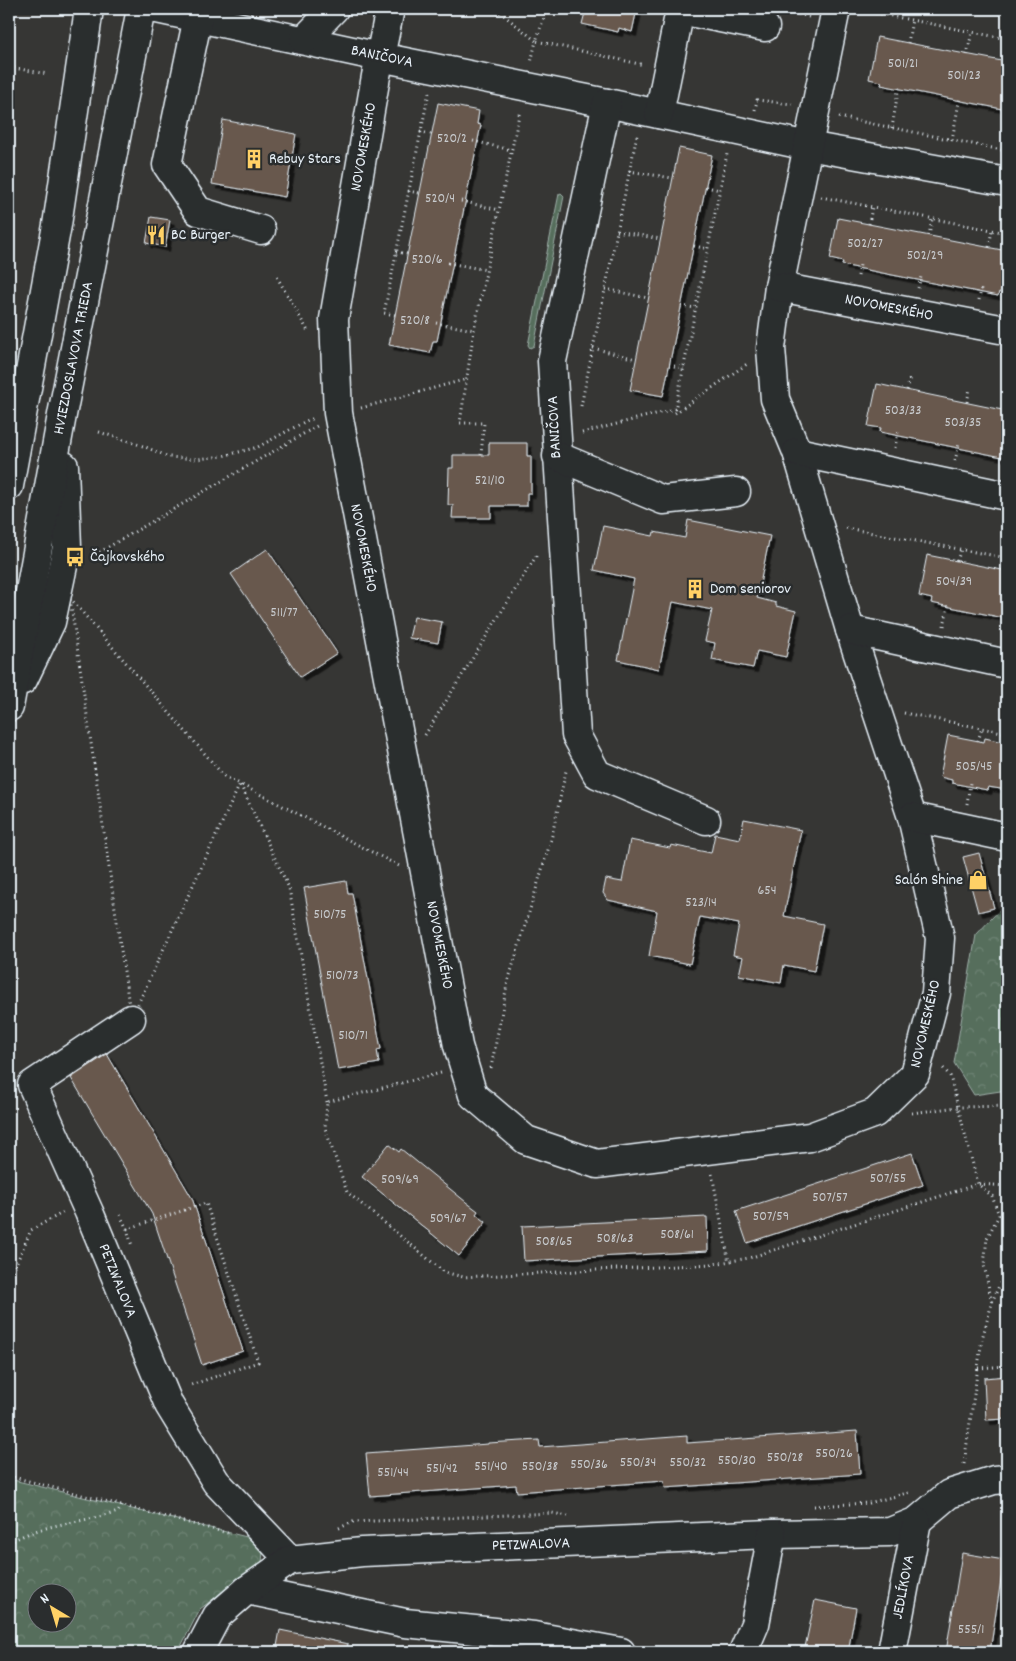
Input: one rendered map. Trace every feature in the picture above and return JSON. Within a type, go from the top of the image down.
[{"type":"street","points":[[9,486],[57,225],[89,9]]},
{"type":"street","name":"HVIEZDOSLAVOVA TRIEDA","points":[[9,707],[62,415],[141,9]]},
{"type":"street","name":"BANIČOVA","points":[[157,9],[607,103],[649,121],[739,140],[808,146]]},
{"type":"street","points":[[304,40],[334,9]]},
{"type":"street","name":"NOVOMESKÉHO","points":[[390,9],[334,319],[329,415],[405,768],[458,1046],[474,1095],[526,1140],[597,1164],[810,1137],[875,1113],[915,1074],[936,993],[940,938],[912,817],[850,630],[797,452],[775,398],[771,348],[779,287],[808,146],[824,13]]},
{"type":"street","points":[[649,121],[680,10],[772,18]]},
{"type":"street","points":[[198,17],[167,165],[198,211],[261,230]]},
{"type":"street","name":"BANIČOVA","points":[[581,744],[557,456],[552,361],[607,103]]},
{"type":"street","points":[[808,146],[1007,182]]},
{"type":"street","name":"NOVOMESKÉHO","points":[[779,287],[1000,329]]},
{"type":"street","points":[[9,438],[23,408]]},
{"type":"street","points":[[9,711],[51,622],[67,546],[62,415]]},
{"type":"street","points":[[797,452],[1007,496]]},
{"type":"street","points":[[557,456],[663,500],[736,492]]},
{"type":"street","points":[[850,630],[1005,654]]},
{"type":"street","points":[[581,744],[597,774],[706,820]]},
{"type":"street","points":[[912,817],[1007,837]]},
{"type":"street","name":"PETZWALOVA","points":[[132,1019],[32,1085],[89,1212],[169,1405],[216,1482],[290,1560]]},
{"type":"street","name":"PETZWALOVA","points":[[198,1652],[217,1616],[247,1590],[290,1560],[362,1552],[772,1534],[890,1532],[917,1521],[949,1494],[994,1480],[1007,1480]]},
{"type":"street","name":"JEDLÍKOVA","points":[[892,1652],[917,1521]]},
{"type":"street","points":[[742,1652],[755,1624],[772,1534]]},
{"type":"street","points":[[247,1590],[405,1623],[534,1636],[621,1652]]},
{"type":"path","points":[[496,9],[536,41],[648,66]]},
{"type":"path","points":[[482,455],[484,423],[460,423],[474,330],[525,86],[536,41],[547,9]]},
{"type":"path","points":[[853,9],[1007,39]]},
{"type":"path","points":[[772,18],[824,13]]},
{"type":"path","points":[[908,43],[912,20]]},
{"type":"path","points":[[967,55],[972,32]]},
{"type":"path","points":[[9,67],[47,74]]},
{"type":"path","points":[[892,128],[899,85]]},
{"type":"path","points":[[394,315],[384,313],[430,86]]},
{"type":"path","points":[[952,140],[960,97]]},
{"type":"path","points":[[771,348],[675,413],[720,190],[739,140],[757,100],[796,104]]},
{"type":"path","points":[[832,116],[1007,152]]},
{"type":"path","points":[[579,416],[629,171],[649,121]]},
{"type":"path","points":[[420,132],[431,134]]},
{"type":"path","points":[[473,141],[512,150]]},
{"type":"path","points":[[629,171],[672,178]]},
{"type":"path","points":[[706,187],[720,190]]},
{"type":"path","points":[[408,192],[419,194]]},
{"type":"path","points":[[819,196],[1007,234]]},
{"type":"path","points":[[461,201],[499,210]]},
{"type":"path","points":[[868,224],[872,207]]},
{"type":"path","points":[[929,236],[932,219]]},
{"type":"path","points":[[989,247],[992,230]]},
{"type":"path","points":[[617,231],[660,239]]},
{"type":"path","points":[[694,246],[708,249]]},
{"type":"path","points":[[396,252],[407,254]]},
{"type":"path","points":[[448,263],[487,270]]},
{"type":"path","points":[[277,277],[307,330],[313,336]]},
{"type":"path","points":[[605,289],[648,298]]},
{"type":"path","points":[[681,306],[696,308]]},
{"type":"path","points":[[436,323],[474,330]]},
{"type":"path","points":[[593,348],[636,359]]},
{"type":"path","points":[[669,365],[684,368]]},
{"type":"path","points":[[907,390],[910,377]]},
{"type":"path","points":[[99,432],[143,446],[169,457],[198,459],[223,456],[258,447],[308,420],[379,404],[467,379]]},
{"type":"path","points":[[967,402],[970,389]]},
{"type":"path","points":[[576,435],[675,409]]},
{"type":"path","points":[[89,558],[329,415]]},
{"type":"path","points":[[895,449],[898,432]]},
{"type":"path","points":[[954,470],[959,444]]},
{"type":"path","points":[[838,527],[1007,558]]},
{"type":"path","points":[[957,561],[961,549]]},
{"type":"path","points":[[405,768],[534,560]]},
{"type":"path","points":[[132,1019],[70,598],[224,776],[401,867]]},
{"type":"path","points":[[942,633],[949,602]]},
{"type":"path","points":[[1005,654],[1007,625]]},
{"type":"path","points":[[896,712],[1007,733]]},
{"type":"path","points":[[978,741],[982,728]]},
{"type":"path","points":[[491,1069],[507,986],[581,744]]},
{"type":"path","points":[[966,807],[970,783]]},
{"type":"path","points":[[132,1019],[240,784]]},
{"type":"path","points":[[240,784],[290,888],[327,1102],[325,1128],[347,1192],[444,1272],[463,1277],[729,1262],[749,1258],[978,1184],[1007,1186]]},
{"type":"path","points":[[936,1072],[941,1066],[950,1076],[978,1184],[992,1196],[999,1215],[987,1238],[984,1265],[992,1302]]},
{"type":"path","points":[[327,1102],[449,1071]]},
{"type":"path","points":[[912,1114],[916,1105]]},
{"type":"path","points":[[904,1118],[912,1114],[958,1107],[1007,1106]]},
{"type":"path","points":[[710,1164],[729,1262]]},
{"type":"path","points":[[127,1229],[206,1203],[258,1362],[183,1388]]},
{"type":"path","points":[[9,1280],[32,1230],[66,1210]]},
{"type":"path","points":[[118,1212],[127,1229],[133,1248]]},
{"type":"path","points":[[963,1471],[982,1339],[992,1302],[1002,1279],[1007,1274]]},
{"type":"path","points":[[978,1368],[1007,1366]]},
{"type":"path","points":[[9,1476],[123,1504],[231,1534],[246,1536],[258,1526]]},
{"type":"path","points":[[809,1506],[869,1503],[915,1491]]},
{"type":"path","points":[[9,1543],[18,1537],[50,1527],[100,1518],[118,1512],[123,1504]]},
{"type":"path","points":[[335,1530],[353,1522],[552,1513],[571,1517]]},
{"type":"green space","points":[[561,193],[564,196],[534,346],[530,348],[528,345],[559,194]]},
{"type":"green space","points":[[1007,902],[1007,1090],[974,1095],[954,1063],[976,935]]},
{"type":"green space","points":[[9,1479],[255,1539],[263,1551],[262,1562],[200,1609],[178,1652],[9,1652]]},
{"type":"building","points":[[586,9],[637,9],[632,32],[619,28],[618,32],[582,24]]},
{"type":"building","points":[[877,37],[1007,62],[1007,110],[881,85],[882,82],[869,79]]},
{"type":"building","points":[[438,103],[479,111],[477,124],[481,125],[437,341],[433,341],[430,353],[389,345]]},
{"type":"building","name":"Rebuy Stars","points":[[223,120],[296,134],[285,197],[212,184]]},
{"type":"building","points":[[679,148],[712,155],[663,396],[630,390]]},
{"type":"building","points":[[151,217],[170,220],[165,247],[146,243]]},
{"type":"building","points":[[838,218],[1007,251],[1007,294],[999,292],[998,296],[842,265],[843,262],[830,259]]},
{"type":"building","points":[[877,384],[1007,411],[1007,458],[880,432],[881,428],[868,426]]},
{"type":"building","points":[[489,443],[527,443],[527,456],[531,456],[531,493],[527,493],[527,506],[491,506],[491,518],[452,518],[453,505],[448,505],[449,468],[453,468],[453,455],[489,455]]},
{"type":"building","name":"Dom seniorov","points":[[688,520],[770,536],[757,598],[776,603],[776,606],[796,611],[786,657],[757,651],[753,668],[712,660],[715,643],[705,641],[712,610],[673,602],[659,669],[618,660],[634,579],[594,570],[603,526],[653,536],[654,532],[685,538]]},
{"type":"building","points":[[267,549],[337,653],[300,677],[231,574]]},
{"type":"building","points":[[927,555],[1007,571],[1007,614],[1005,613],[1004,618],[931,603],[932,599],[919,596]]},
{"type":"building","points":[[414,617],[442,622],[438,643],[409,638]]},
{"type":"building","points":[[948,735],[984,742],[985,738],[1007,743],[1007,790],[988,787],[987,790],[952,783],[952,780],[940,777]]},
{"type":"building","points":[[744,819],[801,830],[784,916],[823,924],[814,971],[784,965],[781,983],[739,975],[743,957],[733,955],[739,924],[700,917],[690,964],[649,956],[657,911],[608,900],[603,893],[606,879],[622,882],[630,840],[670,848],[671,845],[711,853],[715,834],[740,839]]},
{"type":"building","points":[[979,853],[994,908],[978,912],[963,857]]},
{"type":"building","points":[[346,881],[348,893],[352,893],[381,1049],[377,1050],[379,1063],[338,1070],[304,888]]},
{"type":"building","points":[[107,1054],[192,1198],[243,1351],[202,1365],[152,1214],[71,1078]]},
{"type":"building","points":[[389,1144],[399,1152],[401,1149],[478,1211],[476,1214],[486,1222],[459,1256],[362,1177]]},
{"type":"building","points":[[912,1153],[923,1185],[747,1243],[736,1211]]},
{"type":"building","points":[[707,1217],[708,1251],[524,1261],[522,1226]]},
{"type":"building","points":[[1007,1376],[1007,1419],[986,1420],[984,1378]]},
{"type":"building","points":[[857,1431],[860,1474],[665,1488],[664,1481],[517,1492],[516,1485],[370,1496],[366,1453],[539,1440],[540,1447],[687,1436],[687,1443]]},
{"type":"building","points":[[962,1553],[1004,1560],[990,1652],[946,1652]]},
{"type":"building","points":[[815,1600],[856,1608],[848,1652],[804,1652]]},
{"type":"building","points":[[280,1630],[348,1644],[347,1652],[276,1652]]},
{"type":"place","name":"Rebuy Stars","points":[[254,159]]},
{"type":"place","name":"BC Burger","points":[[156,235]]},
{"type":"place","name":"Čajkovského","points":[[75,557]]},
{"type":"place","name":"Dom seniorov","points":[[695,589]]},
{"type":"place","name":"Salón Shine","points":[[978,880]]}]
